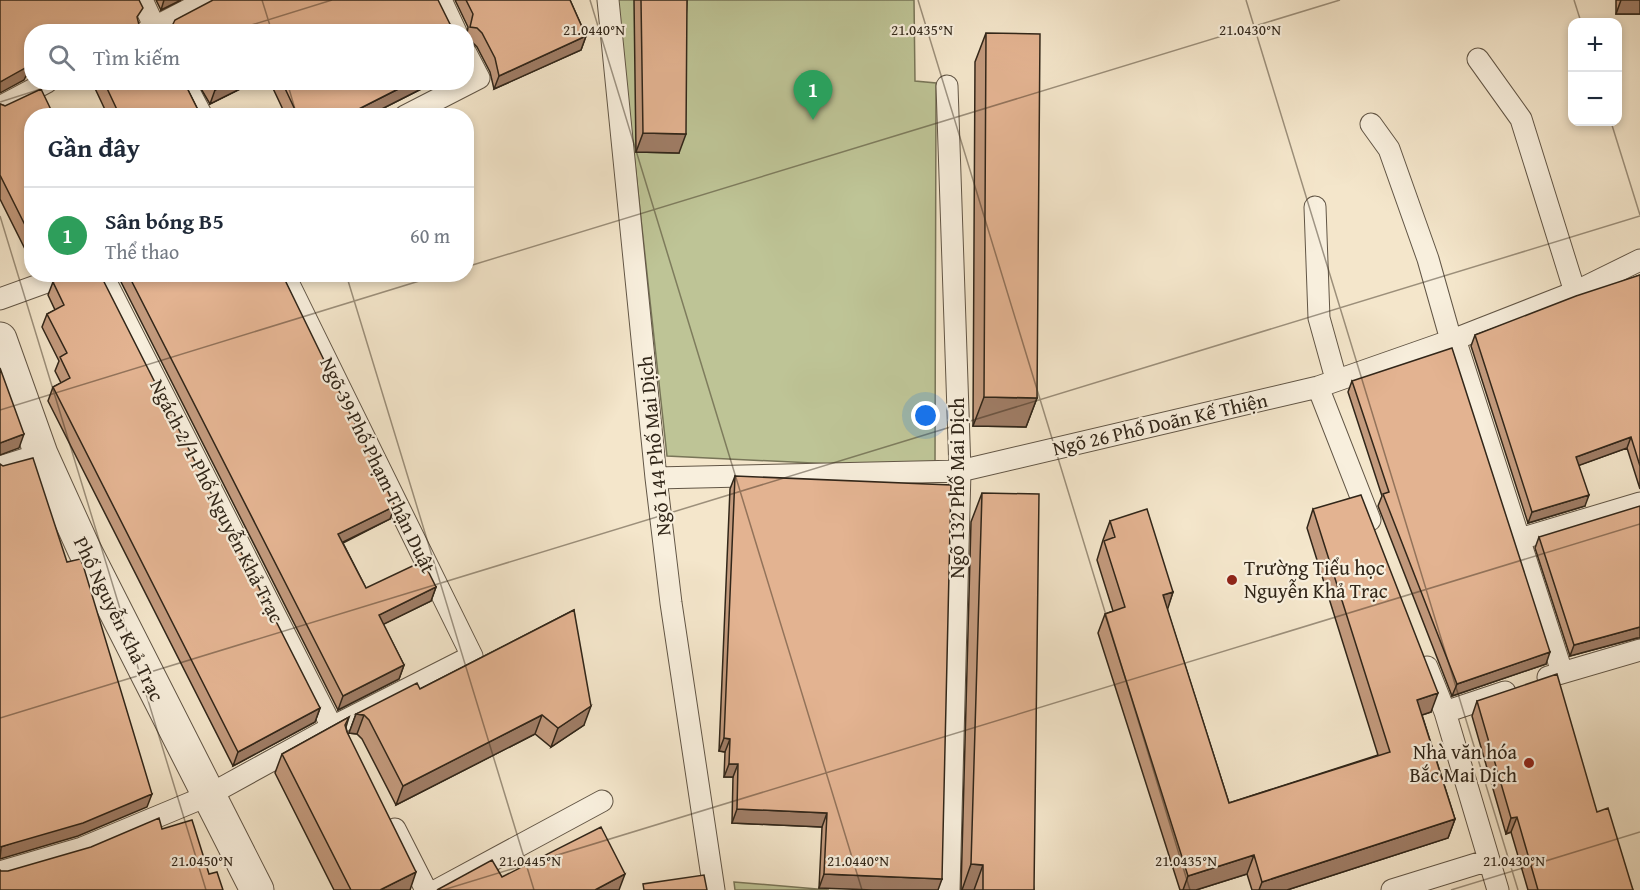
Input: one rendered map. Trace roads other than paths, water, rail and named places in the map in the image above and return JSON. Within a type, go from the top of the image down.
[{"type":"street","name":"Phố Nguyễn Khả Trạc","points":[[0,339],[41,454],[84,549],[256,890]]},
{"type":"lane","points":[[142,0],[150,24]]},
{"type":"lane","points":[[163,24],[207,0]]},
{"type":"lane","points":[[441,0],[452,24]]},
{"type":"lane","name":"Ngõ 144 Phố Mai Dịch","points":[[608,0],[656,478],[671,603],[714,890]]},
{"type":"lane","points":[[1478,59],[1521,119],[1575,292]]},
{"type":"lane","points":[[474,68],[479,78],[474,81]]},
{"type":"lane","name":"Ngõ 132 Phố Mai Dịch","points":[[947,86],[960,471],[949,890]]},
{"type":"lane","points":[[0,107],[32,90]]},
{"type":"lane","points":[[188,90],[198,108]]},
{"type":"lane","points":[[421,108],[456,90]]},
{"type":"lane","points":[[1371,124],[1389,149],[1428,259],[1562,672]]},
{"type":"lane","points":[[1315,207],[1319,318],[1327,383],[1377,538]]},
{"type":"lane","name":"Ngõ 26 Phố Doãn Kế Thiện","points":[[656,478],[960,471],[1327,383],[1453,340],[1575,292],[1640,260]]},
{"type":"lane","points":[[0,299],[47,282]]},
{"type":"lane","name":"Ngách 2/1 Phố Nguyễn Khả Trạc","points":[[106,282],[332,728]]},
{"type":"lane","name":"Ngõ 39 Phố Phạm Thận Duật","points":[[288,282],[472,656],[332,728]]},
{"type":"lane","points":[[0,467],[41,454]]},
{"type":"lane","points":[[1520,539],[1640,503]]},
{"type":"lane","points":[[1419,647],[1445,712],[1498,890]]},
{"type":"lane","points":[[1445,712],[1562,672],[1640,650]]},
{"type":"lane","points":[[0,872],[82,848],[207,796],[332,728]]},
{"type":"lane","points":[[437,890],[602,801]]},
{"type":"lane","points":[[383,807],[426,890]]},
{"type":"lane","points":[[1392,890],[1490,860]]},
{"type":"place","name":"Sân bóng B5","points":[[813,120]]},
{"type":"place","name":"Trường Tiểu học Nguyễn Khả Trạc","points":[[1232,580]]},
{"type":"place","name":"Nhà văn hóa Bắc Mai Dịch","points":[[1529,763]]}]
